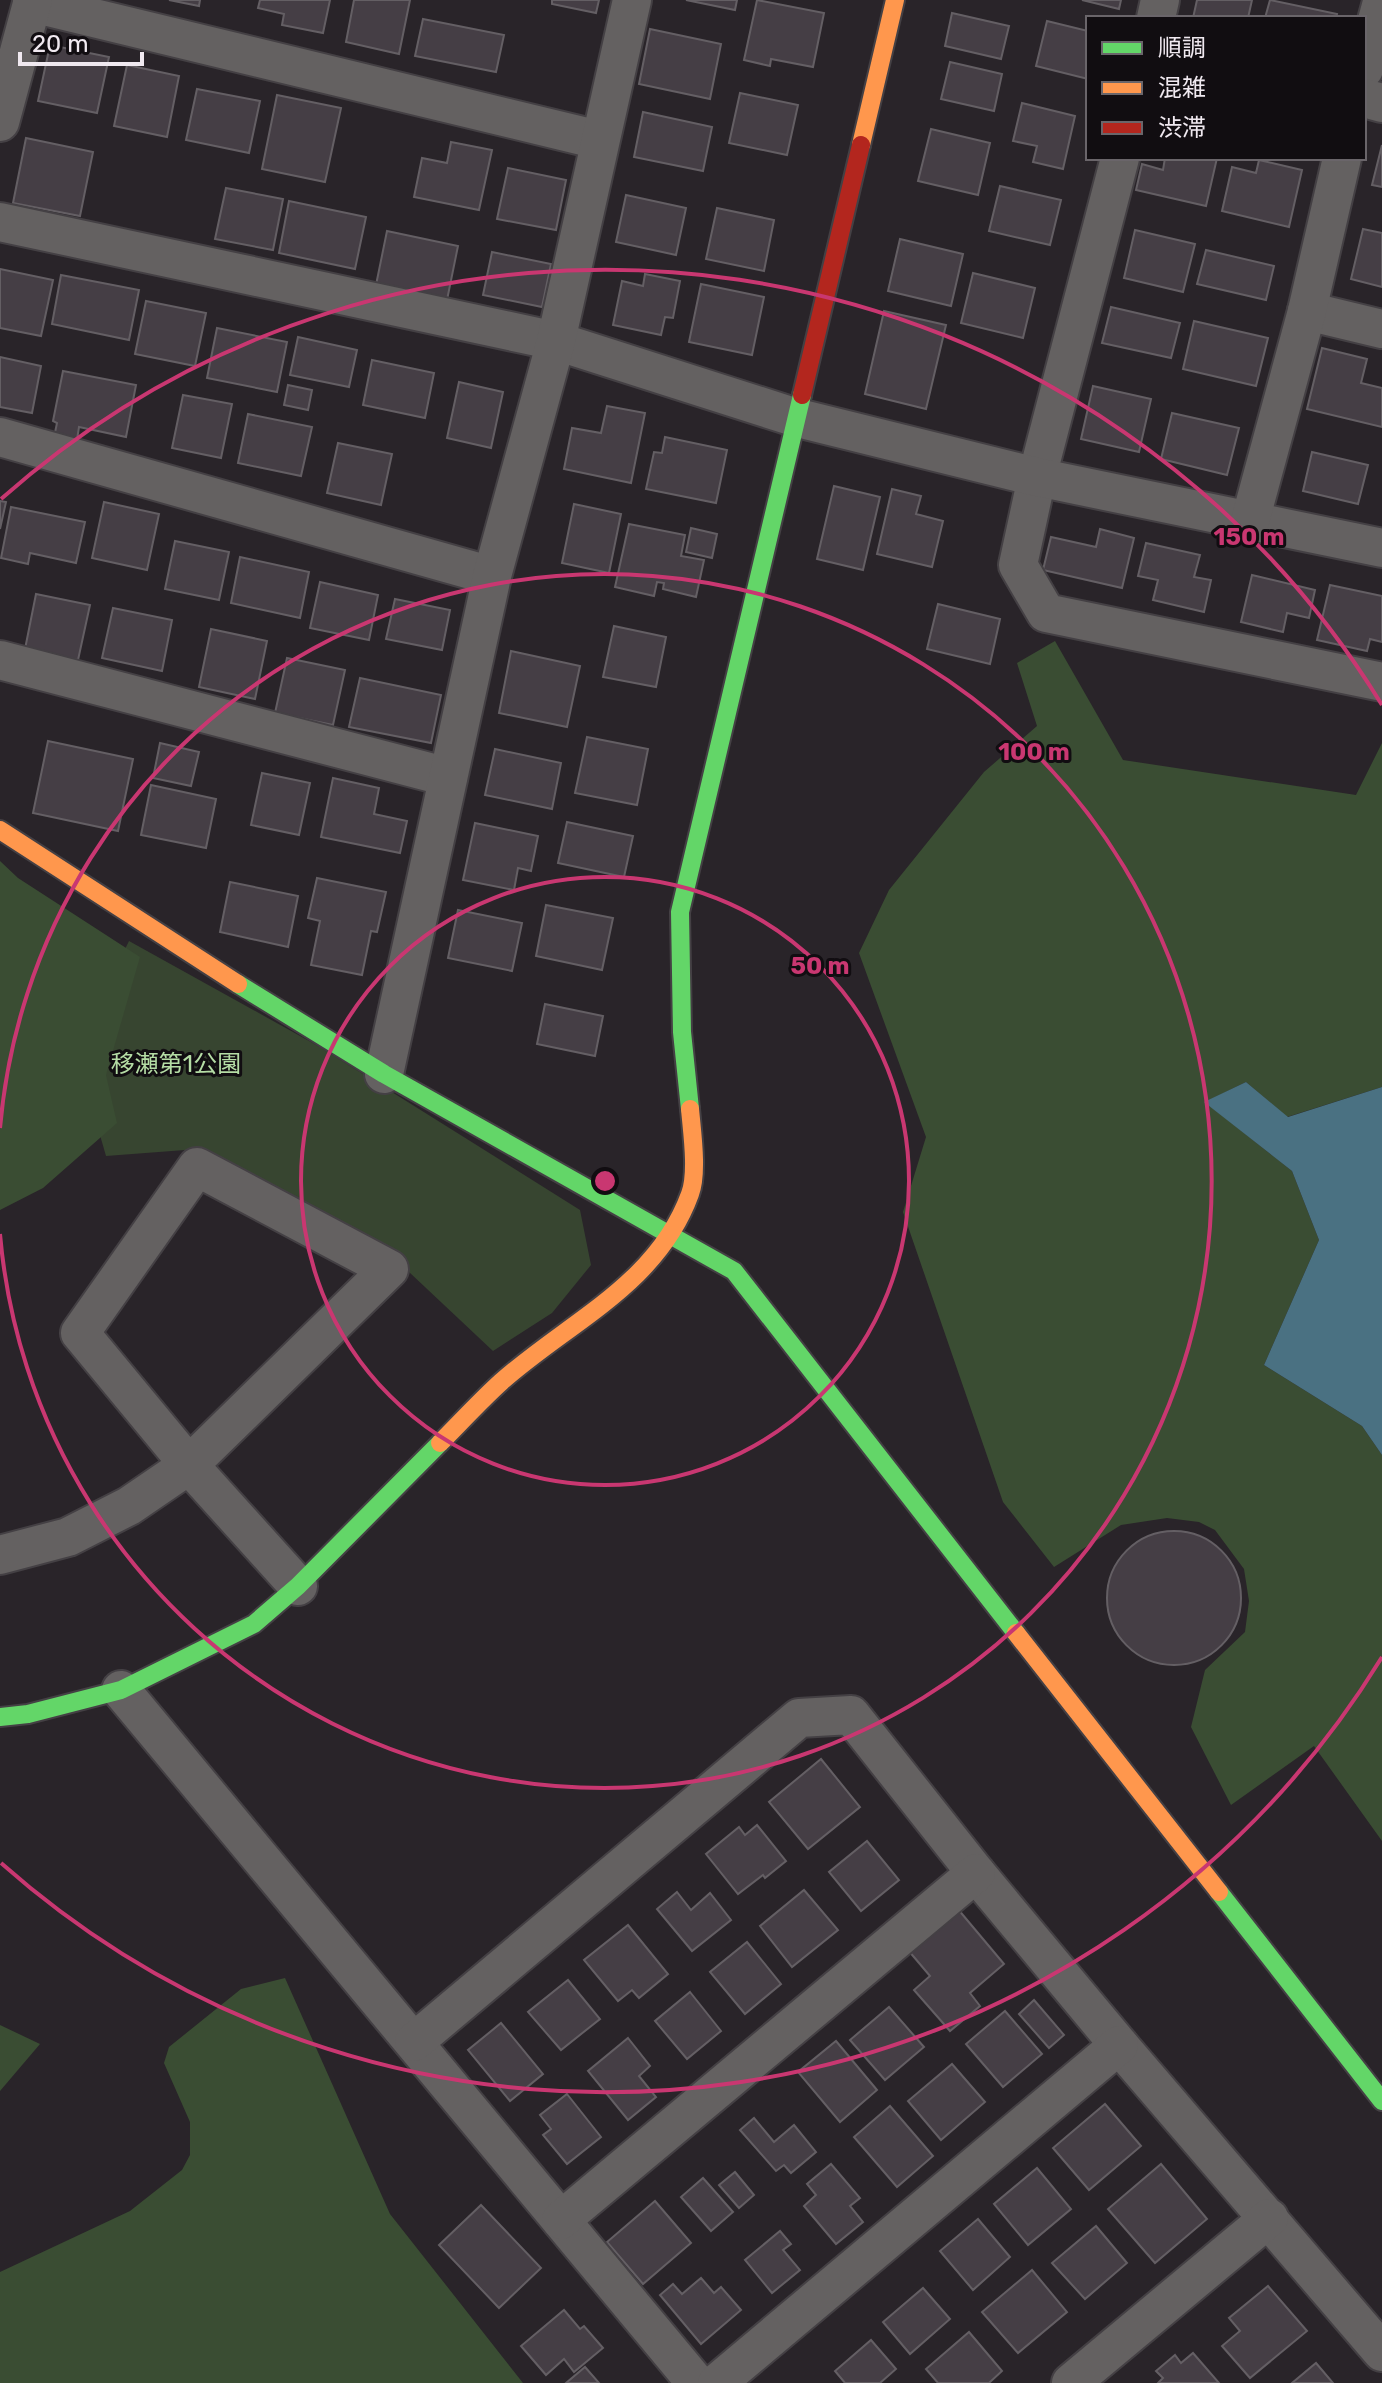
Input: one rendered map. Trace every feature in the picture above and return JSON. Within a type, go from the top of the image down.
[{"type":"street","points":[[384,1074],[492,576],[556,341],[632,0]]},
{"type":"street","points":[[0,1717],[28,1714],[121,1690],[254,1624],[298,1586],[502,1381],[624,1289],[672,1234],[692,1191],[693,1143],[682,1032],[680,912],[794,417],[895,0]]},
{"type":"street","points":[[0,122],[32,2],[599,140]]},
{"type":"street","points":[[1366,62],[1382,2]]},
{"type":"street","points":[[1119,160],[1037,477],[1018,565],[1046,613],[1382,682]]},
{"type":"street","points":[[1250,521],[1307,311],[1342,160]]},
{"type":"street","points":[[0,222],[556,341],[794,417],[1037,477],[1382,548]]},
{"type":"street","points":[[1307,311],[1382,329]]},
{"type":"street","points":[[0,437],[492,576]]},
{"type":"street","points":[[0,660],[448,777]]},
{"type":"street","points":[[0,830],[219,972],[384,1074],[734,1271],[1382,2101]]},
{"type":"street","points":[[0,1555],[68,1537],[129,1506],[189,1465],[389,1269],[197,1167],[80,1333],[189,1465],[298,1586]]},
{"type":"street","points":[[121,1690],[696,2383]]},
{"type":"street","points":[[414,2042],[799,1718],[851,1715],[976,1873],[1119,2045],[1382,2352]]},
{"type":"street","points":[[561,2220],[976,1873]]},
{"type":"street","points":[[717,2383],[1119,2045]]},
{"type":"street","points":[[1071,2383],[1269,2218]]},
{"type":"green space","points":[[1055,641],[1123,760],[1356,795],[1382,743],[1382,1087],[1287,1117],[1246,1082],[1205,1102],[1292,1171],[1319,1240],[1264,1365],[1362,1426],[1382,1455],[1382,1841],[1314,1746],[1231,1805],[1191,1727],[1205,1670],[1245,1632],[1249,1601],[1244,1569],[1215,1530],[1199,1522],[1167,1518],[1121,1525],[1054,1567],[1003,1502],[903,1212],[926,1137],[859,953],[889,890],[984,772],[1037,726],[1017,663]]},
{"type":"green space","points":[[0,861],[18,878],[140,957],[106,1075],[117,1123],[43,1188],[0,1210]]},
{"type":"green space","name":"移瀬第1公園","points":[[129,941],[320,1047],[580,1210],[591,1265],[552,1313],[493,1351],[409,1272],[185,1150],[106,1156],[87,1090],[100,1000]]},
{"type":"green space","points":[[285,1978],[390,2214],[523,2383],[0,2383],[0,2272],[130,2211],[182,2170],[190,2155],[190,2122],[164,2063],[169,2047],[241,1989]]},
{"type":"green space","points":[[0,2025],[40,2044],[0,2091]]},
{"type":"water","points":[[1246,1082],[1288,1117],[1382,1087],[1382,1455],[1362,1426],[1264,1365],[1319,1240],[1292,1171],[1204,1102]]},
{"type":"building","points":[[169,0],[200,0],[199,6]]},
{"type":"building","points":[[260,0],[330,0],[323,33],[282,25],[284,14],[258,8]]},
{"type":"building","points":[[354,0],[410,0],[399,54],[346,42]]},
{"type":"building","points":[[552,0],[599,0],[596,13],[552,4]]},
{"type":"building","points":[[686,0],[737,0],[735,10]]},
{"type":"building","points":[[757,0],[824,13],[813,67],[771,59],[770,66],[744,60]]},
{"type":"building","points":[[1082,0],[1121,0],[1119,9]]},
{"type":"building","points":[[1197,0],[1252,0],[1248,16],[1193,16]]},
{"type":"building","points":[[1270,0],[1337,14],[1336,16],[1266,16]]},
{"type":"building","points":[[952,13],[1009,26],[1001,59],[945,46]]},
{"type":"building","points":[[423,19],[504,35],[496,72],[415,56]]},
{"type":"building","points":[[1047,21],[1086,31],[1086,78],[1036,66]]},
{"type":"building","points":[[650,29],[721,44],[710,99],[639,84]]},
{"type":"building","points":[[50,45],[109,57],[97,113],[38,101]]},
{"type":"building","points":[[950,62],[1002,74],[994,111],[941,99]]},
{"type":"building","points":[[127,65],[179,76],[167,137],[114,126]]},
{"type":"building","points":[[197,89],[260,101],[249,153],[186,140]]},
{"type":"building","points":[[740,93],[798,105],[787,155],[729,143]]},
{"type":"building","points":[[277,95],[341,108],[325,182],[262,169]]},
{"type":"building","points":[[1022,103],[1075,116],[1063,169],[1033,162],[1037,146],[1013,141]]},
{"type":"building","points":[[643,112],[712,127],[703,171],[634,157]]},
{"type":"building","points":[[931,129],[990,143],[978,195],[918,181]]},
{"type":"building","points":[[26,138],[93,152],[80,216],[13,203]]},
{"type":"building","points":[[451,142],[492,150],[479,210],[414,197],[422,158],[447,163]]},
{"type":"building","points":[[1382,145],[1382,187],[1372,185]]},
{"type":"building","points":[[1165,160],[1217,160],[1206,206],[1136,190],[1142,164],[1163,170]]},
{"type":"building","points":[[1259,160],[1302,170],[1289,227],[1222,211],[1232,167],[1256,173]]},
{"type":"building","points":[[508,168],[566,180],[556,230],[497,219]]},
{"type":"building","points":[[1000,186],[1061,200],[1050,245],[989,231]]},
{"type":"building","points":[[226,188],[283,199],[273,250],[215,239]]},
{"type":"building","points":[[626,195],[686,208],[676,255],[616,242]]},
{"type":"building","points":[[289,201],[366,217],[355,269],[279,253]]},
{"type":"building","points":[[717,208],[774,220],[764,271],[706,259]]},
{"type":"building","points":[[1363,229],[1382,233],[1382,287],[1351,279]]},
{"type":"building","points":[[1135,230],[1195,244],[1183,292],[1124,278]]},
{"type":"building","points":[[387,231],[458,246],[447,300],[376,285]]},
{"type":"building","points":[[900,239],[963,254],[951,306],[888,291]]},
{"type":"building","points":[[1206,250],[1274,266],[1266,300],[1197,284]]},
{"type":"building","points":[[492,252],[551,264],[542,307],[483,295]]},
{"type":"building","points":[[0,269],[53,280],[41,336],[0,328]]},
{"type":"building","points":[[973,273],[1035,288],[1023,338],[961,323]]},
{"type":"building","points":[[645,274],[680,281],[673,318],[665,317],[661,335],[613,325],[622,281],[643,286]]},
{"type":"building","points":[[61,275],[139,290],[129,340],[52,324]]},
{"type":"building","points":[[701,284],[764,297],[752,355],[689,342]]},
{"type":"building","points":[[146,301],[206,313],[195,366],[135,354]]},
{"type":"building","points":[[1111,307],[1180,323],[1171,358],[1102,343]]},
{"type":"building","points":[[884,311],[946,325],[926,409],[865,394]]},
{"type":"building","points":[[1194,321],[1268,338],[1256,386],[1183,369]]},
{"type":"building","points":[[217,328],[287,342],[277,392],[207,378]]},
{"type":"building","points":[[298,337],[357,350],[349,387],[290,375]]},
{"type":"building","points":[[1322,348],[1367,359],[1361,383],[1382,388],[1382,427],[1307,409]]},
{"type":"building","points":[[0,357],[41,366],[32,413],[0,407]]},
{"type":"building","points":[[372,360],[434,373],[425,418],[363,405]]},
{"type":"building","points":[[63,371],[136,385],[126,437],[79,427],[76,446],[53,442],[57,423],[53,421]]},
{"type":"building","points":[[459,382],[503,392],[491,448],[447,438]]},
{"type":"building","points":[[288,385],[312,390],[308,410],[284,405]]},
{"type":"building","points":[[1093,386],[1151,399],[1139,452],[1081,439]]},
{"type":"building","points":[[183,395],[232,404],[221,458],[172,448]]},
{"type":"building","points":[[607,406],[645,413],[631,483],[564,469],[572,428],[601,433]]},
{"type":"building","points":[[1172,413],[1239,428],[1227,475],[1161,459]]},
{"type":"building","points":[[248,414],[312,427],[301,476],[238,463]]},
{"type":"building","points":[[665,437],[727,450],[716,503],[646,489],[654,452],[662,453]]},
{"type":"building","points":[[338,443],[392,454],[381,505],[327,493]]},
{"type":"building","points":[[1312,452],[1368,465],[1358,504],[1303,491]]},
{"type":"building","points":[[834,486],[880,497],[863,570],[817,559]]},
{"type":"building","points":[[892,489],[921,496],[916,514],[943,521],[932,567],[877,554]]},
{"type":"building","points":[[0,501],[6,502],[0,529]]},
{"type":"building","points":[[104,502],[159,514],[147,570],[92,558]]},
{"type":"building","points":[[574,504],[621,514],[609,573],[562,563]]},
{"type":"building","points":[[11,507],[85,522],[76,563],[30,553],[28,564],[1,558]]},
{"type":"building","points":[[629,524],[685,535],[681,556],[704,560],[696,597],[663,589],[664,583],[657,582],[654,596],[615,587]]},
{"type":"building","points":[[691,528],[717,534],[712,558],[686,552]]},
{"type":"building","points":[[1100,529],[1134,538],[1122,588],[1043,570],[1051,537],[1096,547]]},
{"type":"building","points":[[175,541],[229,552],[219,600],[165,589]]},
{"type":"building","points":[[1146,543],[1200,555],[1194,577],[1211,580],[1204,612],[1153,600],[1158,580],[1138,576]]},
{"type":"building","points":[[240,557],[309,572],[300,618],[231,603]]},
{"type":"building","points":[[1252,575],[1315,590],[1309,618],[1287,613],[1283,632],[1241,622]]},
{"type":"building","points":[[320,582],[378,595],[369,640],[310,628]]},
{"type":"building","points":[[1330,585],[1382,596],[1382,642],[1370,639],[1367,651],[1317,640]]},
{"type":"building","points":[[36,594],[90,605],[78,660],[25,649]]},
{"type":"building","points":[[395,599],[450,610],[442,650],[386,639]]},
{"type":"building","points":[[938,604],[1000,619],[990,664],[927,649]]},
{"type":"building","points":[[113,608],[172,620],[162,671],[102,658]]},
{"type":"building","points":[[614,626],[666,637],[656,687],[603,677]]},
{"type":"building","points":[[211,629],[267,641],[255,699],[199,687]]},
{"type":"building","points":[[511,651],[580,666],[567,727],[499,713]]},
{"type":"building","points":[[287,658],[345,670],[333,725],[275,713]]},
{"type":"building","points":[[360,678],[441,695],[431,743],[349,727]]},
{"type":"building","points":[[587,737],[648,749],[637,805],[575,793]]},
{"type":"building","points":[[48,741],[133,759],[118,831],[33,813]]},
{"type":"building","points":[[160,743],[199,752],[191,786],[153,778]]},
{"type":"building","points":[[495,749],[561,763],[552,809],[485,795]]},
{"type":"building","points":[[262,773],[310,783],[299,835],[251,825]]},
{"type":"building","points":[[333,778],[379,788],[374,814],[407,821],[400,853],[321,837]]},
{"type":"building","points":[[151,785],[216,799],[206,848],[141,835]]},
{"type":"building","points":[[567,822],[633,836],[624,877],[558,863]]},
{"type":"building","points":[[475,823],[538,836],[531,871],[518,868],[514,890],[463,880]]},
{"type":"building","points":[[317,878],[386,892],[377,932],[371,931],[362,975],[311,965],[320,921],[308,918]]},
{"type":"building","points":[[230,882],[298,896],[288,947],[220,932]]},
{"type":"building","points":[[546,905],[613,918],[602,970],[536,956]]},
{"type":"building","points":[[458,910],[522,923],[512,971],[448,958]]},
{"type":"building","points":[[545,1004],[603,1016],[595,1056],[537,1044]]},
{"type":"building","points":[[1174,1531],[1200,1536],[1221,1551],[1236,1572],[1241,1598],[1236,1624],[1221,1645],[1200,1660],[1174,1665],[1148,1660],[1127,1645],[1112,1624],[1107,1598],[1112,1572],[1127,1551],[1148,1536]]},
{"type":"building","points":[[821,1759],[860,1807],[808,1849],[769,1802]]},
{"type":"building","points":[[757,1825],[786,1861],[738,1894],[706,1854],[739,1827],[745,1835]]},
{"type":"building","points":[[867,1841],[899,1880],[861,1911],[829,1872]]},
{"type":"building","points":[[804,1890],[838,1930],[792,1967],[760,1926]]},
{"type":"building","points":[[677,1892],[691,1910],[710,1893],[731,1920],[692,1951],[657,1909]]},
{"type":"building","points":[[957,1908],[1004,1964],[970,1993],[980,2006],[950,2031],[914,1990],[930,1976],[908,1950]]},
{"type":"building","points":[[628,1925],[668,1974],[639,1998],[632,1990],[618,2001],[584,1960]]},
{"type":"building","points":[[747,1942],[781,1984],[745,2014],[710,1972]]},
{"type":"building","points":[[568,1980],[600,2019],[561,2050],[528,2012]]},
{"type":"building","points":[[690,1992],[721,2031],[687,2059],[655,2021]]},
{"type":"building","points":[[1034,2000],[1064,2035],[1049,2048],[1019,2014]]},
{"type":"building","points":[[889,2007],[924,2047],[885,2080],[850,2040]]},
{"type":"building","points":[[1005,2011],[1042,2054],[1003,2087],[966,2044]]},
{"type":"building","points":[[501,2023],[543,2074],[510,2101],[468,2050]]},
{"type":"building","points":[[628,2038],[650,2066],[639,2076],[656,2097],[628,2120],[588,2071]]},
{"type":"building","points":[[836,2041],[877,2090],[840,2122],[798,2072]]},
{"type":"building","points":[[952,2064],[985,2102],[941,2140],[908,2101]]},
{"type":"building","points":[[567,2094],[601,2137],[567,2164],[543,2135],[551,2129],[540,2115]]},
{"type":"building","points":[[1105,2104],[1141,2146],[1089,2190],[1053,2148]]},
{"type":"building","points":[[890,2106],[933,2156],[897,2187],[854,2137]]},
{"type":"building","points":[[754,2118],[774,2142],[794,2125],[816,2152],[791,2173],[784,2165],[776,2171],[740,2130]]},
{"type":"building","points":[[831,2164],[860,2198],[850,2206],[863,2222],[836,2244],[804,2206],[816,2195],[807,2184]]},
{"type":"building","points":[[1161,2164],[1207,2219],[1155,2263],[1108,2209]]},
{"type":"building","points":[[1037,2168],[1071,2209],[1028,2245],[994,2204]]},
{"type":"building","points":[[735,2172],[754,2195],[739,2208],[719,2185]]},
{"type":"building","points":[[703,2178],[733,2212],[711,2231],[681,2197]]},
{"type":"building","points":[[655,2201],[691,2243],[643,2284],[607,2242]]},
{"type":"building","points":[[481,2205],[541,2268],[499,2308],[439,2245]]},
{"type":"building","points":[[978,2219],[1010,2257],[973,2290],[940,2251]]},
{"type":"building","points":[[1096,2226],[1127,2263],[1085,2299],[1052,2263]]},
{"type":"building","points":[[780,2231],[791,2244],[783,2250],[800,2270],[772,2293],[745,2260]]},
{"type":"building","points":[[1032,2270],[1067,2312],[1018,2353],[982,2312]]},
{"type":"building","points":[[701,2278],[714,2293],[721,2287],[741,2310],[701,2344],[660,2295],[673,2284],[682,2294]]},
{"type":"building","points":[[1268,2286],[1307,2331],[1250,2378],[1222,2346],[1240,2331],[1229,2318]]},
{"type":"building","points":[[923,2288],[950,2319],[910,2354],[883,2322]]},
{"type":"building","points":[[564,2310],[580,2329],[584,2326],[603,2348],[574,2372],[564,2359],[546,2375],[521,2346]]},
{"type":"building","points":[[969,2332],[1002,2371],[989,2383],[938,2383],[926,2369]]},
{"type":"building","points":[[871,2340],[896,2369],[880,2383],[845,2383],[835,2371]]},
{"type":"building","points":[[1193,2353],[1219,2383],[1158,2383],[1163,2378],[1156,2371],[1175,2355],[1181,2363]]},
{"type":"building","points":[[1316,2363],[1333,2383],[1292,2383]]},
{"type":"building","points":[[585,2367],[599,2383],[566,2383]]},
{"type":"traffic: fast","points":[[690,1109],[682,1032],[680,912],[802,395]]},
{"type":"traffic: fast","points":[[238,984],[384,1074],[734,1271],[1016,1633]]},
{"type":"traffic: fast","points":[[0,1717],[28,1714],[121,1690],[254,1624],[298,1586],[440,1443]]},
{"type":"traffic: fast","points":[[1219,1892],[1382,2101]]},
{"type":"traffic: slow","points":[[861,145],[895,0]]},
{"type":"traffic: slow","points":[[0,830],[238,984]]},
{"type":"traffic: slow","points":[[440,1443],[501,1382],[608,1300],[656,1253],[675,1226],[690,1194],[694,1175],[690,1109]]},
{"type":"traffic: slow","points":[[1016,1633],[1219,1892]]},
{"type":"traffic: jam","points":[[802,395],[861,145]]}]
